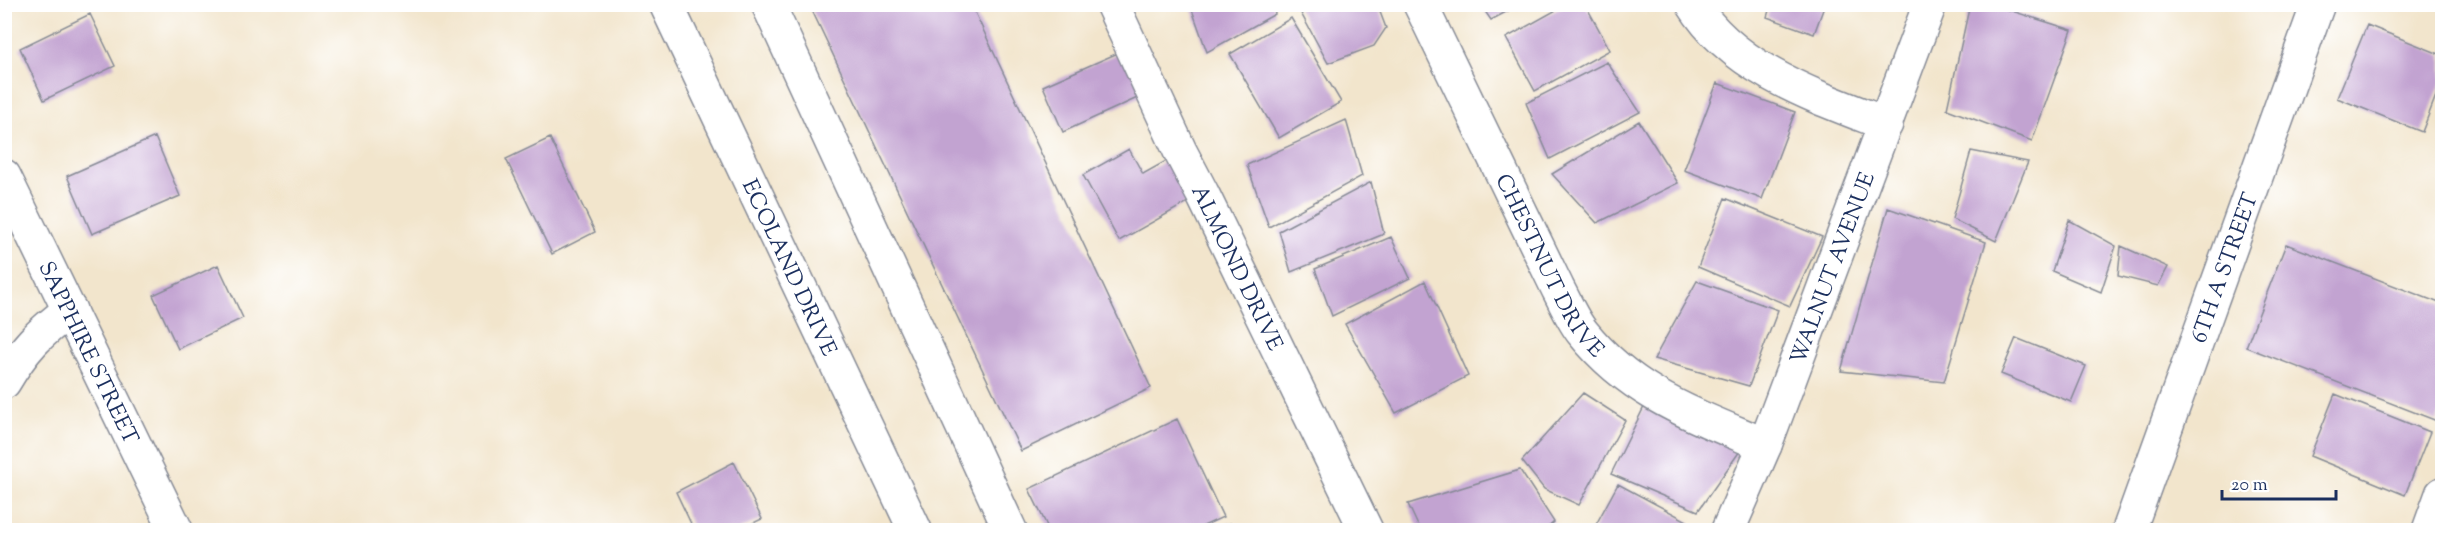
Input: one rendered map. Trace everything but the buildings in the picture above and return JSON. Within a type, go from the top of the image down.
[{"type":"street","name":"ECOLAND DRIVE","points":[[666,4],[915,531]]},
{"type":"street","points":[[768,4],[1010,531]]},
{"type":"street","name":"ALMOND DRIVE","points":[[1112,4],[1180,151],[1366,531]]},
{"type":"street","name":"CHESTNUT DRIVE","points":[[1420,4],[1558,289],[1581,331],[1611,364],[1645,391],[1685,411],[1765,445]]},
{"type":"street","points":[[1693,4],[1700,17],[1736,52],[1772,74],[1819,97],[1886,124]]},
{"type":"street","name":"WALNUT AVENUE","points":[[1728,531],[1765,445],[1930,4]]},
{"type":"street","name":"6TH A STREET","points":[[2129,531],[2318,4]]},
{"type":"street","name":"SAPPHIRE STREET","points":[[4,176],[176,531]]},
{"type":"street","points":[[4,382],[20,355],[40,333],[70,310]]},
{"type":"street","points":[[2430,531],[2442,494]]}]
